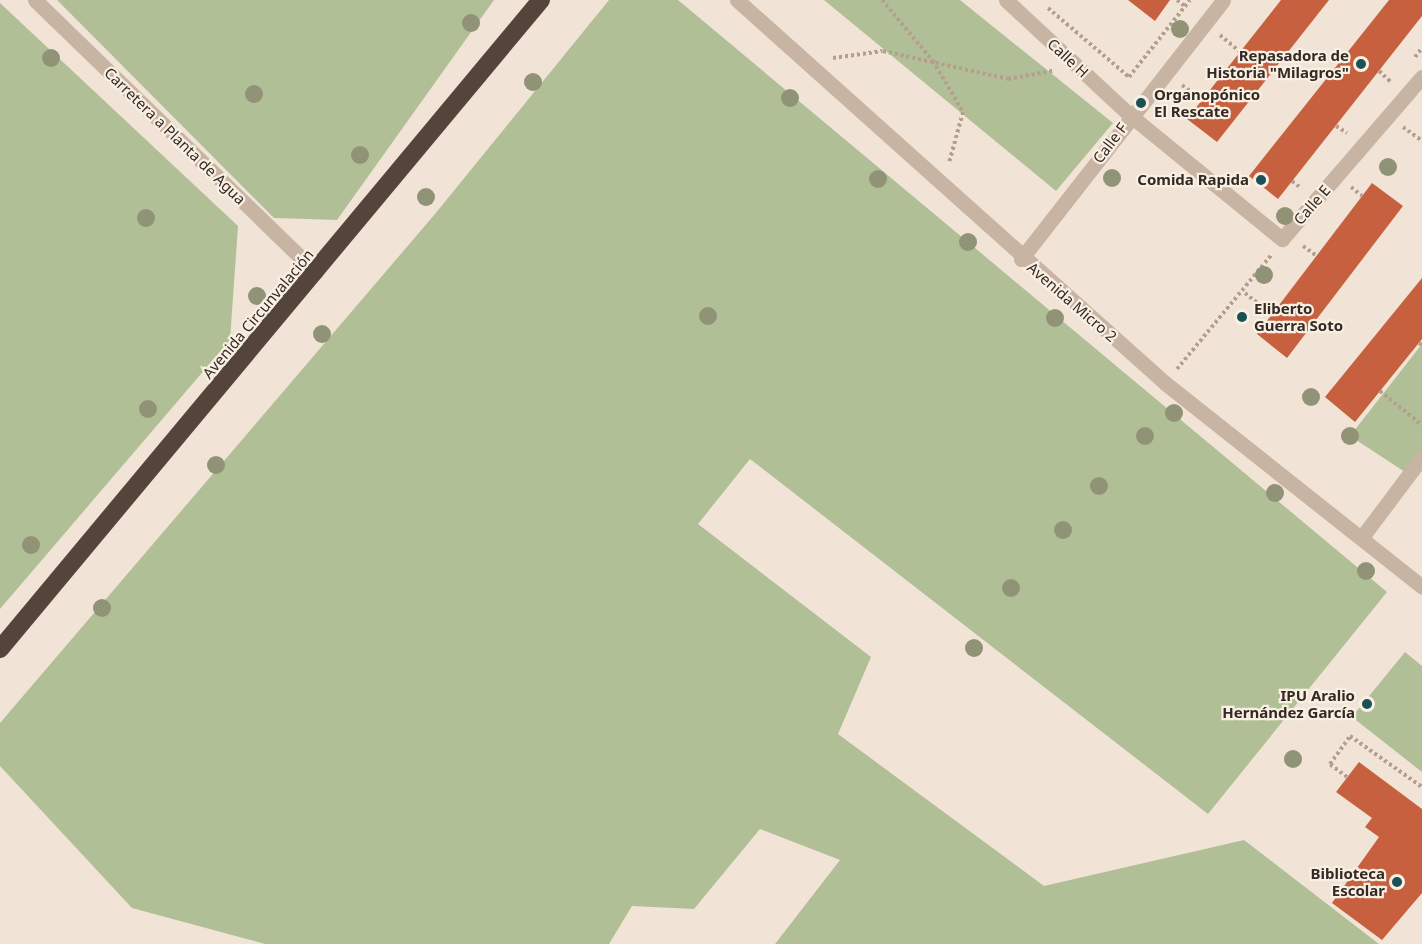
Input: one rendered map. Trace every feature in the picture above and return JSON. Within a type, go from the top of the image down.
[{"type":"highway","name":"Avenida Circunvalación","points":[[0,649],[542,0]]},
{"type":"street","name":"Carretera a Planta de Agua","points":[[34,0],[316,272]]},
{"type":"street","name":"Avenida Micro 2","points":[[737,0],[1021,259],[1165,383],[1362,537],[1422,587]]},
{"type":"street","name":"Calle H","points":[[1006,0],[1131,116]]},
{"type":"street","name":"Calle F","points":[[1021,259],[1223,0]]},
{"type":"street","name":"Calle E","points":[[1131,116],[1282,239],[1422,77]]},
{"type":"street","points":[[1362,537],[1422,457]]},
{"type":"path","points":[[882,0],[933,61],[963,112],[942,187]]},
{"type":"path","points":[[1039,0],[1129,76],[1190,0]]},
{"type":"path","points":[[806,62],[883,51],[1008,79],[1077,66]]},
{"type":"path","points":[[1379,71],[1393,83]]},
{"type":"path","points":[[1336,126],[1348,134]]},
{"type":"path","points":[[1165,383],[1245,293],[1282,239]]},
{"type":"path","points":[[1245,293],[1272,315]]},
{"type":"path","points":[[1380,391],[1422,425]]},
{"type":"path","points":[[1347,777],[1329,764],[1350,736],[1422,787]]},
{"type":"green space","points":[[57,0],[494,0],[337,220],[274,218]]},
{"type":"green space","points":[[609,0],[678,0],[1387,592],[1208,814],[750,459],[698,524],[871,657],[838,734],[1044,886],[1244,840],[1379,944],[775,944],[840,860],[760,829],[694,909],[632,906],[609,944],[265,944],[132,908],[0,766],[0,723],[435,214]]},
{"type":"green space","points":[[824,0],[960,0],[1113,123],[1056,191]]},
{"type":"green space","points":[[0,3],[238,226],[230,340],[0,609]]},
{"type":"green space","points":[[1422,344],[1422,452],[1405,472],[1350,436]]},
{"type":"green space","points":[[1405,652],[1422,666],[1422,772],[1352,717]]},
{"type":"building","points":[[1128,0],[1170,0],[1155,21]]},
{"type":"building","points":[[1281,0],[1329,0],[1217,142],[1187,119]]},
{"type":"building","points":[[1389,0],[1422,0],[1422,16],[1278,199],[1249,176]]},
{"type":"building","points":[[1372,183],[1403,206],[1287,358],[1257,334]]},
{"type":"building","points":[[1422,278],[1422,339],[1355,422],[1325,397]]},
{"type":"building","points":[[1359,762],[1422,809],[1422,893],[1382,940],[1332,903],[1379,837],[1365,827],[1372,818],[1336,792]]},
{"type":"place","name":"Repasadora de Historia \"Milagros\"","points":[[1361,64]]},
{"type":"place","name":"Organopónico El Rescate","points":[[1141,103]]},
{"type":"place","name":"Comida Rapida","points":[[1261,180]]},
{"type":"place","name":"Eliberto Guerra Soto","points":[[1242,317]]},
{"type":"place","name":"IPU Aralio Hernández García","points":[[1367,704]]},
{"type":"place","name":"Biblioteca Escolar","points":[[1397,882]]}]
